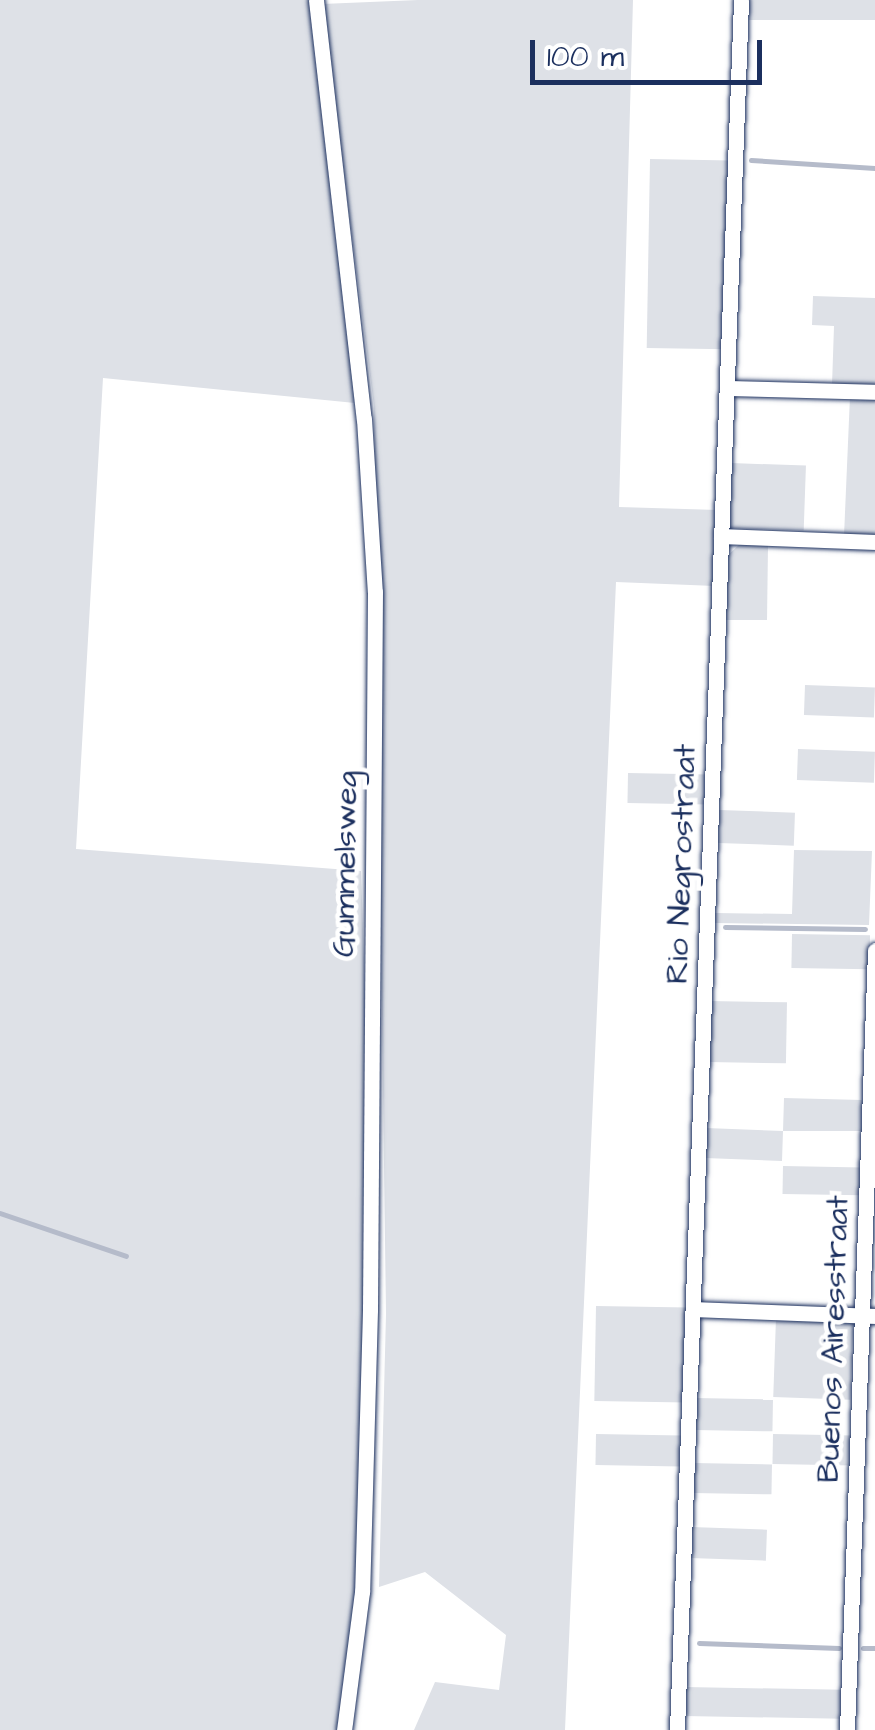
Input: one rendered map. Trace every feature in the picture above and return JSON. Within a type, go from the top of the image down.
[{"type":"street","name":"Gummelsweg","points":[[316,0],[364,419],[375,592],[370,1310],[362,1592],[344,1730]]},
{"type":"street","name":"Rio Negrostraat","points":[[677,1730],[741,0]]},
{"type":"street","points":[[726,388],[875,392]]},
{"type":"street","points":[[721,536],[875,542]]},
{"type":"street","name":"Buenos Airesstraat","points":[[847,1730],[869,1316],[875,951]]},
{"type":"street","points":[[693,1309],[869,1316]]},
{"type":"shaded area","points":[[0,0],[312,0],[355,403],[103,378],[76,849],[361,871],[376,1316],[352,1730],[0,1730]]},
{"type":"shaded area","points":[[633,0],[619,507],[718,510],[715,586],[616,582],[565,1730],[414,1730],[435,1682],[499,1690],[506,1635],[425,1572],[379,1587],[386,1314],[374,406],[322,4]]},
{"type":"shaded area","points":[[749,0],[875,0],[875,20],[749,20]]},
{"type":"shaded area","points":[[650,159],[730,160],[727,349],[647,348]]},
{"type":"shaded area","points":[[813,296],[875,298],[875,386],[832,385],[834,326],[812,325]]},
{"type":"shaded area","points":[[850,396],[875,397],[875,537],[844,536]]},
{"type":"shaded area","points":[[731,463],[806,466],[804,531],[729,528]]},
{"type":"shaded area","points":[[740,544],[768,546],[767,620],[726,620],[728,555]]},
{"type":"shaded area","points":[[805,685],[875,687],[874,717],[804,715]]},
{"type":"shaded area","points":[[798,749],[875,752],[874,783],[797,780]]},
{"type":"shaded area","points":[[628,773],[708,774],[707,804],[627,803]]},
{"type":"shaded area","points":[[719,810],[795,813],[794,846],[718,843]]},
{"type":"shaded area","points":[[794,850],[872,851],[869,925],[715,923],[715,913],[792,914]]},
{"type":"shaded area","points":[[792,934],[870,935],[869,969],[791,968]]},
{"type":"shaded area","points":[[709,1001],[787,1002],[786,1063],[708,1062]]},
{"type":"shaded area","points":[[784,1098],[862,1100],[862,1131],[783,1131]]},
{"type":"shaded area","points":[[706,1128],[783,1131],[782,1161],[705,1158]]},
{"type":"shaded area","points":[[783,1166],[862,1167],[861,1195],[783,1194]]},
{"type":"shaded area","points":[[596,1306],[688,1308],[686,1403],[594,1401]]},
{"type":"shaded area","points":[[776,1318],[853,1321],[850,1400],[773,1397]]},
{"type":"shaded area","points":[[695,1398],[773,1399],[772,1431],[694,1430]]},
{"type":"shaded area","points":[[596,1434],[681,1435],[680,1466],[595,1465]]},
{"type":"shaded area","points":[[773,1434],[853,1435],[852,1465],[772,1464]]},
{"type":"shaded area","points":[[693,1463],[772,1464],[771,1494],[692,1493]]},
{"type":"shaded area","points":[[691,1527],[767,1530],[766,1561],[690,1558]]},
{"type":"shaded area","points":[[685,1687],[843,1690],[842,1719],[684,1716]]},
{"type":"waterway","points":[[751,160],[875,168]]},
{"type":"waterway","points":[[725,927],[865,929]]},
{"type":"waterway","points":[[0,1213],[126,1256]]},
{"type":"waterway","points":[[699,1643],[839,1648]]},
{"type":"waterway","points":[[863,1648],[875,1648]]}]
